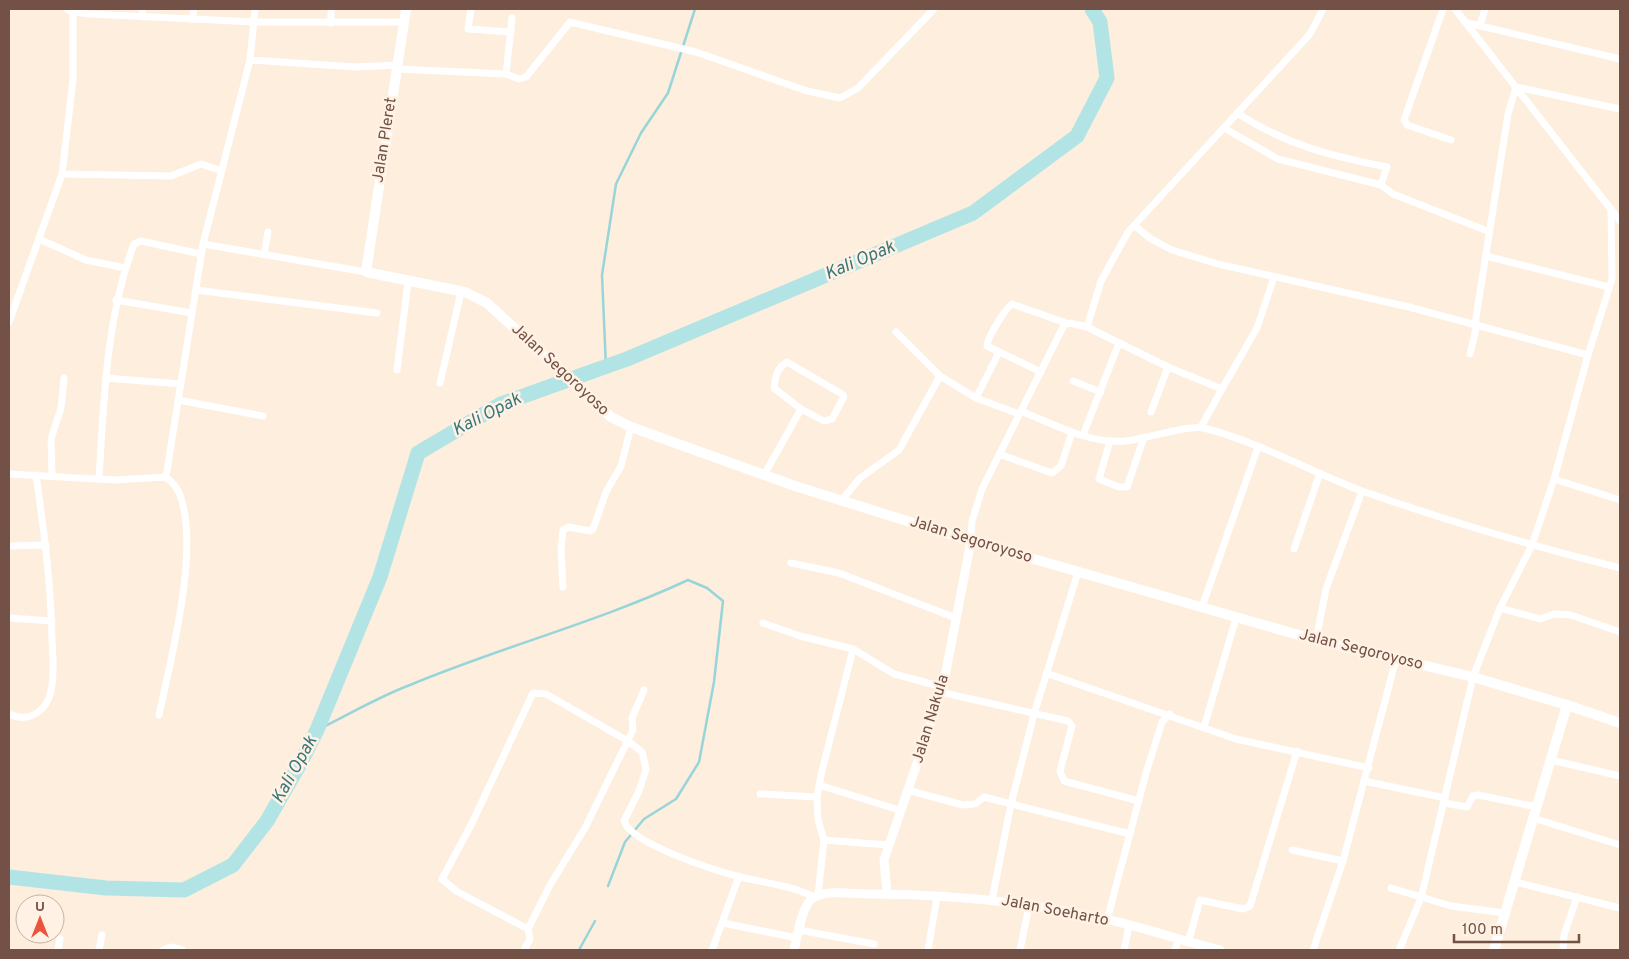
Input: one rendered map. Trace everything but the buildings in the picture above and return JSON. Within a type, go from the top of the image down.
[{"type":"main road","name":"Jalan Pleret","points":[[366,272],[406,9]]},
{"type":"main road","name":"Jalan Segoroyoso","points":[[366,272],[461,292],[487,303],[611,417],[631,427],[764,475],[971,541],[1316,640],[1473,677],[1568,705],[1620,724]]},
{"type":"main road","points":[[1494,950],[1568,705]]},
{"type":"street","points":[[192,19],[194,9]]},
{"type":"street","points":[[166,477],[201,254],[250,60],[255,9]]},
{"type":"street","points":[[330,23],[331,9]]},
{"type":"street","points":[[471,9],[468,29],[511,32]]},
{"type":"street","points":[[250,60],[506,74],[519,79],[526,77],[570,22],[696,52],[806,91],[840,98],[858,88],[934,9]]},
{"type":"street","points":[[1087,327],[1101,281],[1122,240],[1310,34],[1323,9]]},
{"type":"street","points":[[1443,9],[1404,120],[1407,125],[1451,140]]},
{"type":"street","points":[[1456,9],[1620,220]]},
{"type":"street","points":[[1480,26],[1485,9]]},
{"type":"street","points":[[9,322],[62,174],[73,80],[70,10],[143,13],[192,19],[255,22],[404,22]]},
{"type":"street","points":[[506,74],[512,18]]},
{"type":"street","points":[[1468,23],[1620,59]]},
{"type":"street","points":[[1516,88],[1620,109]]},
{"type":"street","points":[[1470,354],[1508,114],[1516,88]]},
{"type":"street","points":[[1237,113],[1296,145],[1339,157],[1387,167],[1381,185]]},
{"type":"street","points":[[1224,128],[1278,159],[1381,185],[1393,194],[1490,232]]},
{"type":"street","points":[[62,174],[171,176],[201,164],[222,171]]},
{"type":"street","points":[[1399,950],[1421,898],[1473,677],[1500,608],[1532,545],[1554,479],[1588,355],[1612,279],[1611,209]]},
{"type":"street","points":[[1135,226],[1151,239],[1172,250],[1274,277],[1476,324],[1588,355]]},
{"type":"street","points":[[264,255],[268,232]]},
{"type":"street","points":[[39,239],[86,260],[125,268]]},
{"type":"street","points":[[99,478],[106,378],[116,300],[134,244],[138,241],[201,254]]},
{"type":"street","points":[[203,244],[366,272]]},
{"type":"street","points":[[1486,256],[1609,287]]},
{"type":"street","points":[[1201,427],[1257,328],[1274,277]]},
{"type":"street","points":[[397,370],[408,282]]},
{"type":"street","points":[[196,290],[377,313]]},
{"type":"street","points":[[440,383],[461,292]]},
{"type":"street","points":[[116,300],[192,313]]},
{"type":"street","points":[[1040,372],[987,346],[986,343],[1006,309],[1012,304],[1066,323],[1087,327],[1168,367],[1222,390]]},
{"type":"street","points":[[971,541],[974,510],[999,454],[1066,323]]},
{"type":"street","points":[[896,332],[940,376],[976,398],[1072,432],[1110,442],[1127,441],[1201,427],[1258,447],[1362,490],[1532,545],[1620,568]]},
{"type":"street","points":[[1083,435],[1119,344]]},
{"type":"street","points":[[976,398],[999,352]]},
{"type":"street","points":[[787,362],[821,381],[844,397],[832,419],[824,421],[801,409],[774,388],[775,376],[782,365],[787,362]]},
{"type":"street","points":[[1152,412],[1168,367]]},
{"type":"street","points":[[841,500],[860,478],[899,450],[940,376]]},
{"type":"street","points":[[52,474],[51,439],[61,408],[64,378]]},
{"type":"street","points":[[106,378],[181,384]]},
{"type":"street","points":[[1073,382],[1101,392]]},
{"type":"street","points":[[178,400],[263,416]]},
{"type":"street","points":[[764,475],[801,409]]},
{"type":"street","points":[[563,587],[561,550],[563,530],[569,527],[590,531],[593,529],[606,492],[620,466],[631,427]]},
{"type":"street","points":[[999,454],[1052,473],[1061,466],[1072,432]]},
{"type":"street","points":[[1110,442],[1099,479],[1119,488],[1127,487],[1144,437]]},
{"type":"street","points":[[1202,607],[1258,447]]},
{"type":"street","points":[[1294,549],[1320,473]]},
{"type":"street","points":[[9,474],[36,476],[52,474],[99,478],[166,477],[176,486],[183,508],[186,561],[183,597],[160,715]]},
{"type":"street","points":[[9,714],[24,718],[31,717],[42,709],[48,700],[53,663],[51,585],[36,476]]},
{"type":"street","points":[[1554,479],[1620,500]]},
{"type":"street","points":[[1316,640],[1326,589],[1362,490]]},
{"type":"street","name":"Jalan Nakula","points":[[887,894],[884,860],[899,810],[942,690],[971,541]]},
{"type":"street","points":[[9,546],[46,545]]},
{"type":"street","points":[[791,564],[839,572],[956,618]]},
{"type":"street","points":[[992,900],[1011,804],[1034,714],[1078,572]]},
{"type":"street","points":[[1500,608],[1540,619],[1554,614],[1571,615],[1620,632]]},
{"type":"street","points":[[9,618],[52,621]]},
{"type":"street","points":[[1204,727],[1236,618]]},
{"type":"street","points":[[763,623],[800,636],[853,649],[894,674],[942,690],[1071,723],[1060,772],[1064,781],[1139,801]]},
{"type":"street","points":[[794,950],[806,906],[816,896],[824,840],[818,820],[817,797],[853,649]]},
{"type":"street","points":[[1313,950],[1342,861],[1369,768],[1396,659]]},
{"type":"street","points":[[1046,673],[1170,714],[1236,739],[1369,768]]},
{"type":"street","points":[[524,950],[530,939],[528,929],[550,885],[585,828],[634,728],[633,716],[644,690]]},
{"type":"street","points":[[528,929],[456,891],[444,883],[442,879],[472,822],[533,693],[546,694],[628,741],[642,752],[646,769],[639,791],[625,817],[625,825],[638,836],[667,852],[739,876],[816,896]]},
{"type":"street","points":[[1107,920],[1162,722],[1170,714]]},
{"type":"street","points":[[1188,943],[1200,900],[1243,909],[1250,906],[1297,751]]},
{"type":"street","points":[[1551,760],[1620,776]]},
{"type":"street","points":[[1364,781],[1467,807],[1474,796],[1478,795],[1537,807]]},
{"type":"street","points":[[819,785],[899,810]]},
{"type":"street","points":[[907,790],[963,805],[975,804],[984,798],[1130,834]]},
{"type":"street","points":[[760,794],[817,797]]},
{"type":"street","points":[[1533,818],[1620,845]]},
{"type":"street","points":[[824,840],[888,845]]},
{"type":"street","points":[[1292,850],[1342,861]]},
{"type":"street","points":[[712,950],[724,923],[739,876]]},
{"type":"street","points":[[1515,882],[1620,908]]},
{"type":"street","points":[[1391,888],[1421,898],[1478,911],[1506,913]]},
{"type":"street","name":"Jalan Soeharto","points":[[816,896],[887,894],[992,900],[1107,920],[1220,950]]},
{"type":"street","points":[[928,950],[937,897]]},
{"type":"street","points":[[1563,950],[1564,935],[1576,897]]},
{"type":"street","points":[[1020,950],[1029,906]]},
{"type":"street","points":[[724,923],[874,944]]},
{"type":"street","points":[[1124,950],[1129,926]]},
{"type":"street","points":[[99,950],[102,935]]},
{"type":"street","points":[[1175,950],[1178,940]]},
{"type":"street","points":[[163,950],[171,946],[182,950]]},
{"type":"waterway","points":[[606,367],[602,275],[616,184],[641,133],[668,93],[695,9]]},
{"type":"waterway","name":"Kali Opak","points":[[9,877],[106,888],[184,890],[233,865],[267,821],[317,730],[380,577],[418,453],[501,404],[627,359],[973,213],[1077,136],[1107,78],[1100,22],[1092,9]]},
{"type":"waterway","points":[[317,730],[398,690],[444,671],[619,609],[688,580],[707,588],[723,601],[714,682],[699,762],[676,799],[644,819],[625,842],[608,886]]},
{"type":"waterway","points":[[579,950],[595,921]]}]
